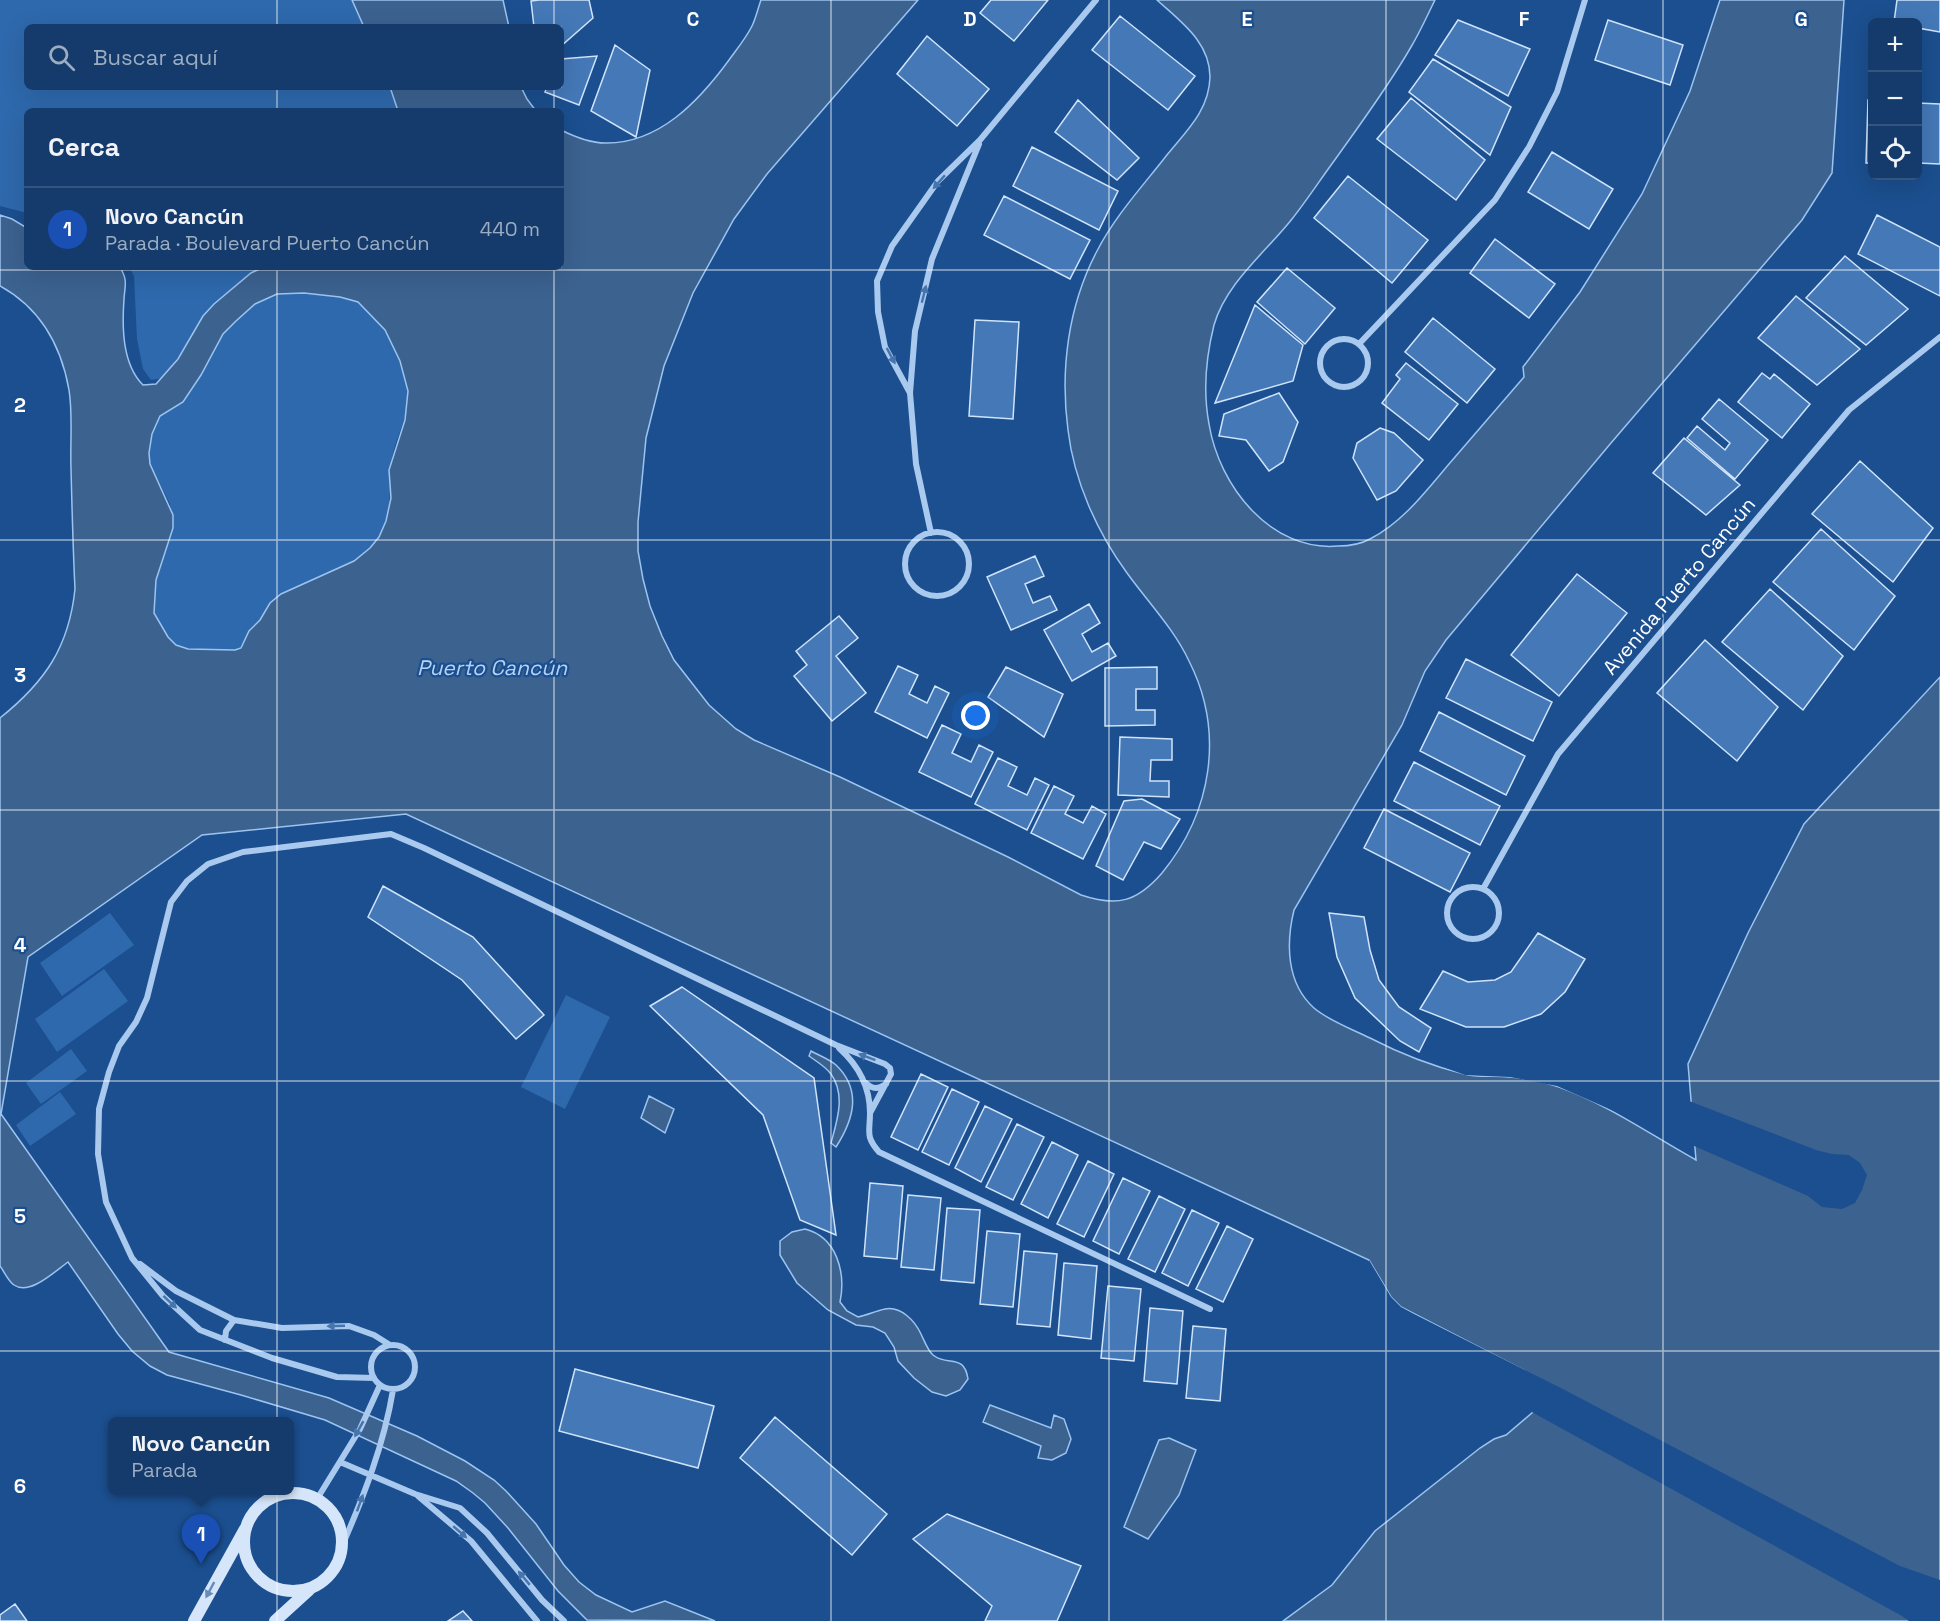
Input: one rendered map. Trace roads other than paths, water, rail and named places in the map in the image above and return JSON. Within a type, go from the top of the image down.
[{"type":"street","points":[[910,393],[885,347],[878,312],[877,281],[892,246],[938,181],[980,140],[1096,0]]},
{"type":"street","points":[[1359,345],[1495,200],[1529,147],[1557,92],[1586,0]]},
{"type":"street","points":[[931,533],[916,464],[910,393],[915,332],[932,260],[980,140]]},
{"type":"street","name":"Avenida Puerto Cancún","points":[[1483,889],[1558,754],[1849,410],[1940,337]]},
{"type":"street","points":[[1343,339],[1352,340],[1359,345],[1367,357],[1366,372],[1362,378],[1349,386],[1334,385],[1328,380],[1320,366],[1323,351],[1329,345],[1343,339]]},
{"type":"street","points":[[931,533],[946,533],[955,537],[967,553],[969,564],[962,584],[954,591],[944,595],[923,592],[908,576],[907,556],[911,547],[917,539],[931,533]]},
{"type":"street","points":[[374,1378],[337,1377],[272,1358],[200,1330],[163,1296],[132,1258],[106,1202],[98,1154],[99,1109],[109,1072],[119,1046],[147,998],[171,902],[186,881],[208,864],[243,852],[391,834],[836,1045],[885,1064],[890,1068],[891,1074],[870,1113]]},
{"type":"street","points":[[1472,886],[1483,889],[1495,897],[1500,914],[1498,923],[1486,936],[1478,939],[1460,936],[1454,931],[1447,915],[1447,907],[1456,892],[1463,888],[1472,886]]},
{"type":"street","points":[[836,1045],[851,1059],[871,1088],[886,1084]]},
{"type":"street","points":[[866,1083],[870,1113],[868,1128],[871,1143],[879,1152],[1210,1309]]},
{"type":"street","points":[[132,1258],[176,1291],[234,1320],[282,1328],[349,1326],[374,1335],[390,1345]]},
{"type":"street","points":[[225,1340],[226,1331],[234,1320]]},
{"type":"street","points":[[390,1345],[398,1345],[410,1352],[416,1366],[411,1381],[406,1386],[393,1390],[380,1385],[374,1378],[371,1366],[375,1355],[390,1345]]},
{"type":"street","points":[[317,1499],[360,1429],[380,1385]]},
{"type":"street","points":[[275,1621],[310,1589],[332,1573],[339,1562],[342,1546],[359,1507],[382,1441],[393,1390]]},
{"type":"street","points":[[340,1462],[415,1494],[460,1508],[487,1533],[542,1600],[564,1621]]},
{"type":"street","points":[[294,1493],[317,1499],[328,1508],[337,1519],[342,1546]]},
{"type":"street","points":[[415,1494],[471,1541],[537,1621]]},
{"type":"street","points":[[194,1621],[255,1511],[265,1502],[283,1495]]},
{"type":"street","points":[[248,1523],[244,1539],[246,1555],[253,1570],[264,1581],[278,1589],[294,1592],[310,1589]]},
{"type":"water","points":[[352,0],[503,0],[508,24],[363,24]]},
{"type":"water","name":"Puerto Cancún","points":[[761,0],[918,0],[767,174],[734,219],[693,293],[664,366],[646,438],[638,522],[638,551],[643,579],[650,606],[662,636],[674,660],[709,705],[736,729],[754,740],[840,777],[1008,857],[1081,895],[1105,901],[1116,901],[1135,896],[1153,883],[1179,849],[1202,798],[1208,771],[1207,716],[1200,688],[1183,649],[1116,557],[1088,505],[1071,449],[1066,407],[1066,361],[1069,339],[1073,316],[1087,272],[1119,215],[1194,122],[1209,90],[1209,65],[1200,43],[1157,0],[1435,0],[1417,36],[1384,91],[1292,219],[1228,295],[1214,325],[1209,349],[1206,387],[1209,424],[1224,470],[1237,491],[1252,511],[1270,526],[1291,538],[1314,545],[1338,546],[1366,541],[1382,532],[1403,515],[1423,495],[1524,377],[1523,367],[1580,292],[1642,194],[1690,91],[1720,0],[1844,0],[1832,173],[1802,220],[1446,640],[1425,671],[1402,725],[1294,910],[1289,949],[1293,975],[1298,987],[1314,1008],[1334,1021],[1404,1054],[1452,1071],[1475,1076],[1521,1078],[1559,1087],[1612,1111],[1696,1160],[1688,1064],[1748,933],[1804,824],[1940,677],[1940,1621],[1283,1621],[1332,1585],[1375,1531],[1480,1448],[1506,1435],[1560,1389],[1401,1307],[1391,1297],[1369,1260],[406,814],[202,835],[28,957],[1,1114],[169,1352],[329,1398],[417,1436],[465,1461],[494,1480],[536,1524],[564,1565],[579,1582],[596,1595],[632,1612],[665,1601],[715,1621],[587,1620],[558,1591],[485,1503],[456,1481],[325,1420],[167,1375],[150,1366],[132,1351],[118,1334],[68,1262],[35,1285],[20,1288],[8,1279],[0,1266],[0,718],[30,691],[52,662],[67,629],[75,589],[69,390],[60,358],[46,329],[27,305],[0,286],[0,215],[24,226],[24,270],[121,270],[125,283],[123,321],[127,356],[131,367],[143,385],[156,384],[178,359],[203,316],[214,304],[258,270],[564,270],[564,131],[582,139],[605,143],[625,141],[660,128],[691,105],[705,90],[741,43],[755,20]],"holes":[[[304,293],[340,297],[358,302],[385,330],[400,361],[408,391],[405,420],[389,470],[391,498],[386,521],[379,537],[354,561],[281,594],[270,603],[260,620],[249,631],[241,648],[235,650],[188,649],[176,645],[168,637],[154,613],[156,580],[173,528],[173,515],[150,464],[152,434],[160,416],[183,402],[201,375],[223,334],[255,304],[277,294]]]},
{"type":"water","points":[[391,90],[522,90],[534,108],[397,108]]},
{"type":"water","points":[[811,1051],[836,1065],[850,1084],[851,1115],[836,1147],[831,1143],[839,1108],[836,1082],[829,1071],[809,1056]]},
{"type":"water","points":[[649,1096],[674,1109],[665,1133],[641,1118]]},
{"type":"water","points":[[805,1229],[816,1233],[832,1248],[842,1279],[840,1302],[847,1311],[858,1317],[891,1309],[907,1315],[933,1355],[963,1366],[968,1379],[960,1390],[946,1396],[932,1392],[898,1361],[894,1347],[885,1333],[873,1327],[856,1325],[828,1310],[797,1283],[780,1255],[780,1241],[792,1232]]},
{"type":"water","points":[[990,1405],[1051,1428],[1054,1415],[1064,1419],[1071,1439],[1066,1453],[1052,1460],[1038,1458],[1041,1446],[983,1422]]},
{"type":"water","points":[[1169,1438],[1196,1450],[1179,1495],[1148,1539],[1124,1527],[1159,1440]]},
{"type":"place","name":"Novo Cancún","points":[[201,1564]]}]
